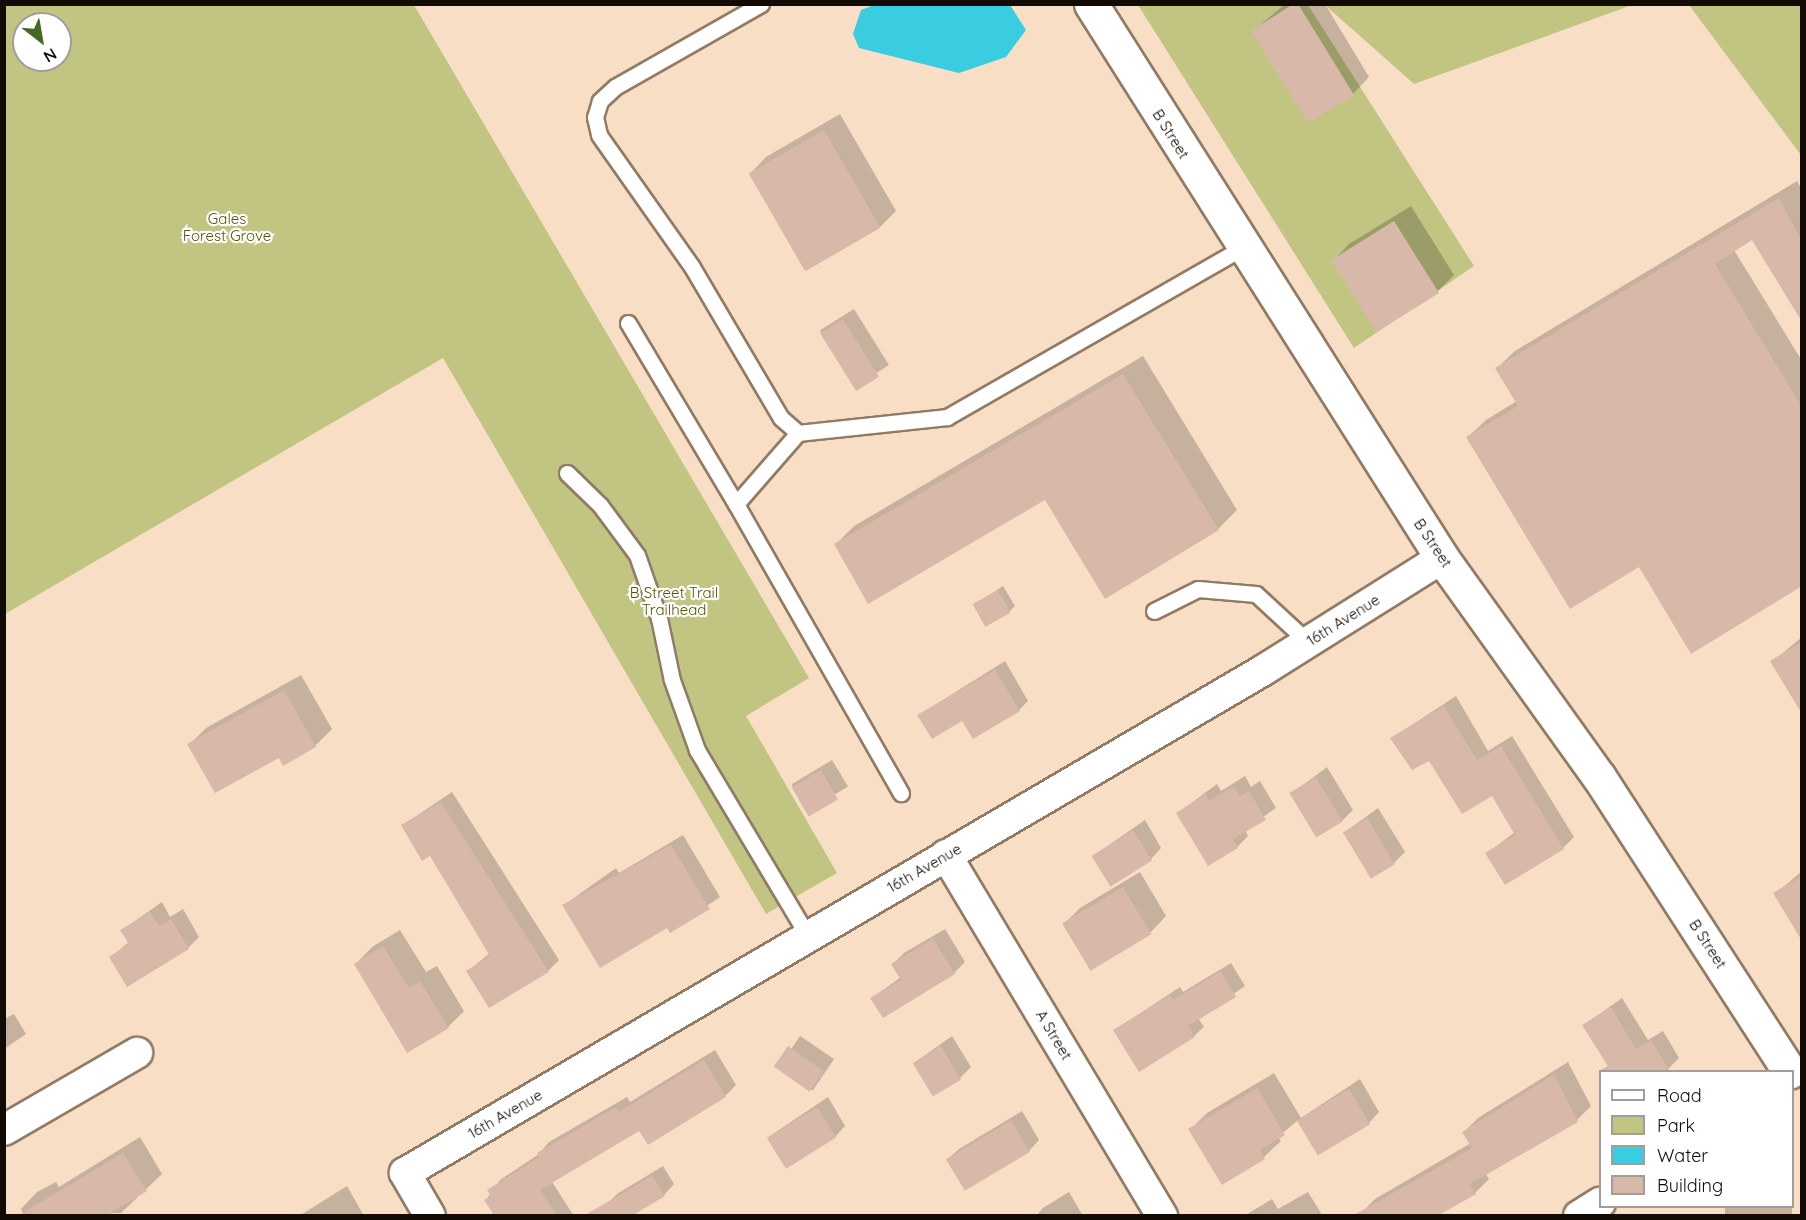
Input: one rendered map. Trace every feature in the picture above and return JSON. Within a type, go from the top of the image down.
[{"type":"main road","name":"B Street","points":[[1091,4],[1242,248],[1442,558],[1599,777],[1788,1070]]},
{"type":"street","name":"16th Avenue","points":[[430,1215],[405,1173],[1308,642],[1442,558]]},
{"type":"street","name":"A Street","points":[[946,855],[1162,1215]]},
{"type":"street","points":[[4,1130],[137,1053]]},
{"type":"street","points":[[1579,1215],[1599,1204]]},
{"type":"lane","points":[[761,4],[615,87],[600,101],[595,117],[599,135],[692,267],[781,418],[798,433]]},
{"type":"lane","points":[[736,504],[798,433],[947,417],[1242,248]]},
{"type":"lane","points":[[628,323],[736,504],[901,793]]},
{"type":"lane","points":[[567,473],[600,505],[637,555],[659,618],[675,688],[698,750],[808,936]]},
{"type":"lane","points":[[1154,611],[1198,590],[1256,594],[1308,642]]},
{"type":"green space","name":"Gales Forest Grove","points":[[4,5],[414,5],[809,678],[746,716],[837,873],[766,914],[443,358],[5,614]]},
{"type":"green space","points":[[1138,5],[1308,5],[1474,266],[1354,348]]},
{"type":"green space","points":[[1325,5],[1632,5],[1414,84]]},
{"type":"green space","points":[[1689,5],[1801,5],[1801,155]]},
{"type":"water","points":[[874,5],[1010,5],[1026,30],[1006,57],[959,73],[859,48],[853,34],[861,10]]},
{"type":"building","points":[[1293,4],[1298,4],[1354,95],[1308,123],[1251,31]]},
{"type":"building","points":[[824,130],[880,228],[805,271],[749,174]]},
{"type":"building","points":[[1779,198],[1802,241],[1802,322],[1752,240],[1715,264],[1802,407],[1802,586],[1691,654],[1639,567],[1570,609],[1466,437],[1518,406],[1495,368]]},
{"type":"building","points":[[1394,221],[1439,293],[1376,332],[1331,260]]},
{"type":"building","points":[[843,319],[879,377],[856,391],[820,333]]},
{"type":"building","points":[[1123,374],[1219,530],[1105,599],[1045,500],[868,604],[834,544]]},
{"type":"building","points":[[998,590],[1011,613],[985,627],[973,604]]},
{"type":"building","points":[[1802,642],[1802,714],[1770,661]]},
{"type":"building","points":[[995,670],[1020,711],[973,739],[962,721],[932,739],[917,715]]},
{"type":"building","points":[[284,690],[316,747],[283,766],[279,758],[215,793],[187,744]]},
{"type":"building","points":[[1444,706],[1477,760],[1501,746],[1564,849],[1505,885],[1485,853],[1515,835],[1492,796],[1462,814],[1429,761],[1412,770],[1390,738]]},
{"type":"building","points":[[821,770],[838,799],[809,816],[792,787]]},
{"type":"building","points":[[1316,777],[1343,822],[1316,838],[1289,793]]},
{"type":"building","points":[[1234,786],[1240,796],[1249,791],[1266,820],[1233,839],[1238,848],[1208,866],[1176,813],[1206,794],[1209,801]]},
{"type":"building","points":[[441,802],[549,972],[489,1008],[466,971],[490,956],[430,856],[422,861],[401,825]]},
{"type":"building","points":[[1367,818],[1395,864],[1371,879],[1343,832]]},
{"type":"building","points":[[1133,830],[1152,861],[1111,886],[1091,856]]},
{"type":"building","points":[[671,845],[710,909],[670,933],[667,928],[600,968],[562,905]]},
{"type":"building","points":[[1802,876],[1802,941],[1773,893]]},
{"type":"building","points":[[1123,887],[1151,934],[1090,971],[1062,924]]},
{"type":"building","points":[[150,912],[159,926],[171,919],[189,949],[127,987],[109,957],[129,944],[120,930]]},
{"type":"building","points":[[933,938],[955,974],[883,1018],[870,998],[901,980],[891,964]]},
{"type":"building","points":[[383,946],[409,988],[420,981],[449,1028],[407,1053],[354,964]]},
{"type":"building","points":[[1221,971],[1236,997],[1188,1026],[1195,1037],[1139,1072],[1113,1030],[1170,995],[1173,1000]]},
{"type":"building","points":[[1611,1007],[1636,1049],[1651,1040],[1669,1070],[1601,1070],[1608,1066],[1582,1025]]},
{"type":"building","points":[[788,1046],[824,1071],[810,1092],[774,1066]]},
{"type":"building","points":[[941,1046],[961,1079],[933,1096],[913,1063]]},
{"type":"building","points":[[704,1060],[726,1097],[648,1145],[639,1131],[540,1190],[557,1215],[494,1215],[484,1200],[491,1196],[487,1190],[539,1157],[537,1153],[616,1107],[619,1112]]},
{"type":"building","points":[[1554,1074],[1578,1122],[1470,1184],[1476,1194],[1439,1215],[1354,1215],[1472,1148],[1462,1132]]},
{"type":"building","points":[[1257,1088],[1285,1135],[1260,1150],[1265,1159],[1222,1185],[1188,1129]]},
{"type":"building","points":[[1349,1089],[1370,1124],[1318,1156],[1297,1120]]},
{"type":"building","points":[[817,1107],[836,1138],[786,1169],[767,1138]]},
{"type":"building","points":[[1011,1120],[1030,1152],[965,1191],[946,1159]]},
{"type":"building","points":[[123,1153],[147,1191],[107,1215],[19,1215]]},
{"type":"building","points":[[652,1176],[665,1196],[633,1215],[585,1215]]},
{"type":"park label","name":"B Street Trail Trailhead","points":[[674,600]]}]
